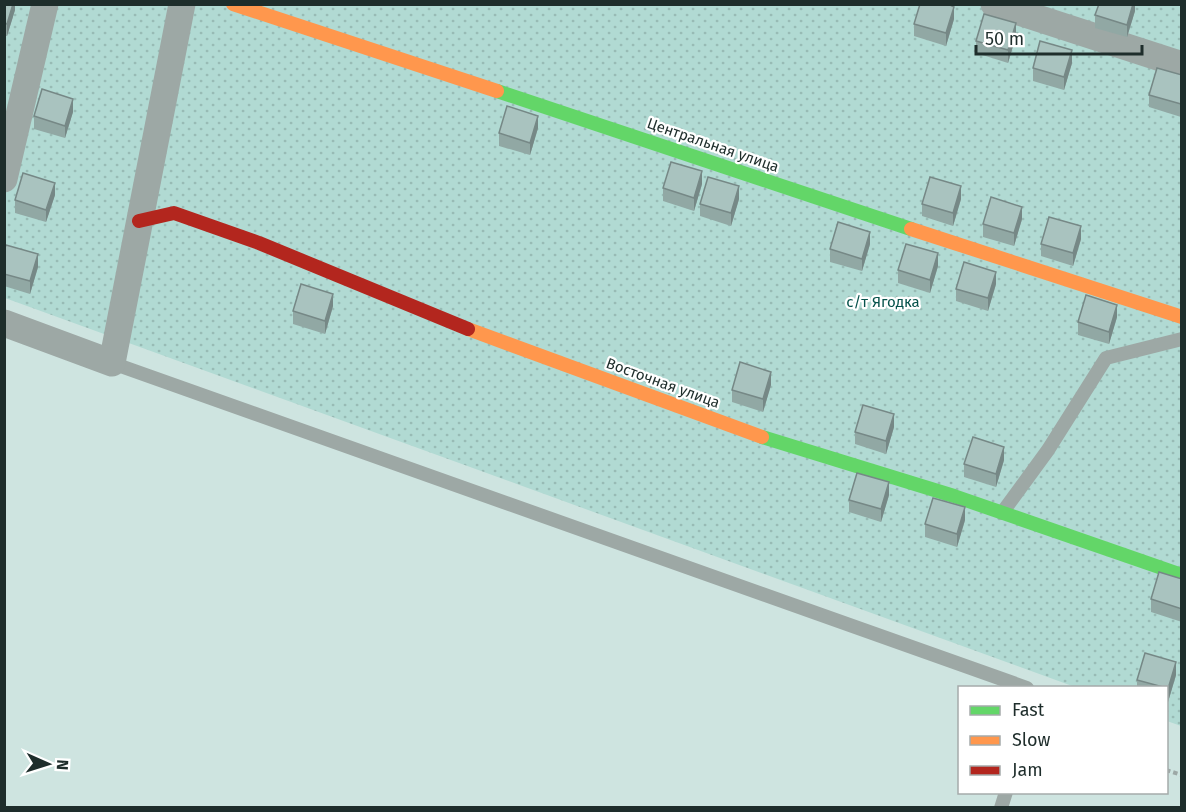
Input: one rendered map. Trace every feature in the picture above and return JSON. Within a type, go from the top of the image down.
[{"type":"street","points":[[4,179],[45,4]]},
{"type":"street","points":[[4,323],[111,363],[182,4]]},
{"type":"street","name":"Центральная улица","points":[[233,4],[523,98],[952,245],[1182,316]]},
{"type":"street","points":[[994,4],[1182,65]]},
{"type":"street","name":"Восточная улица","points":[[139,221],[174,213],[259,243],[480,334],[746,432],[1002,513],[1182,575]]},
{"type":"lane","points":[[1002,513],[1048,450],[1106,358],[1182,339]]},
{"type":"lane","points":[[111,363],[1023,686]]},
{"type":"green space","name":"с/т Ягодка","points":[[4,5],[1181,5],[1181,726],[1168,721],[1168,686],[1072,686],[5,298]]},
{"type":"building","points":[[4,4],[13,4],[7,24],[4,23]]},
{"type":"building","points":[[920,4],[948,4],[954,7],[946,33],[914,24]]},
{"type":"building","points":[[1099,4],[1133,4],[1127,25],[1095,15]]},
{"type":"building","points":[[984,14],[1016,23],[1008,50],[976,41]]},
{"type":"building","points":[[1040,41],[1072,50],[1064,77],[1033,68]]},
{"type":"building","points":[[1157,68],[1182,75],[1181,104],[1149,95]]},
{"type":"building","points":[[42,89],[73,99],[65,126],[34,116]]},
{"type":"building","points":[[507,106],[538,116],[530,143],[499,133]]},
{"type":"building","points":[[671,162],[702,171],[694,198],[663,188]]},
{"type":"building","points":[[23,173],[55,183],[46,210],[15,200]]},
{"type":"building","points":[[708,177],[739,186],[731,213],[700,204]]},
{"type":"building","points":[[930,177],[961,186],[953,213],[922,204]]},
{"type":"building","points":[[991,197],[1022,207],[1014,233],[983,224]]},
{"type":"building","points":[[1049,217],[1081,226],[1073,253],[1041,244]]},
{"type":"building","points":[[838,222],[870,232],[862,259],[830,249]]},
{"type":"building","points":[[906,244],[938,253],[930,280],[898,270]]},
{"type":"building","points":[[6,245],[38,254],[30,281],[4,274]]},
{"type":"building","points":[[964,262],[996,272],[988,298],[956,289]]},
{"type":"building","points":[[301,284],[333,294],[325,321],[293,311]]},
{"type":"building","points":[[1086,295],[1117,305],[1109,332],[1078,322]]},
{"type":"building","points":[[740,362],[771,372],[763,399],[732,390]]},
{"type":"building","points":[[863,405],[894,414],[886,441],[855,432]]},
{"type":"building","points":[[973,437],[1004,447],[996,474],[964,464]]},
{"type":"building","points":[[857,473],[889,482],[881,509],[849,500]]},
{"type":"building","points":[[933,498],[965,507],[957,534],[925,524]]},
{"type":"building","points":[[1159,572],[1182,579],[1182,609],[1151,599]]},
{"type":"building","points":[[1145,653],[1176,662],[1168,689],[1168,686],[1137,680]]},
{"type":"traffic: fast","points":[[497,91],[911,229]]},
{"type":"traffic: fast","points":[[762,437],[954,496],[1182,575]]},
{"type":"traffic: slow","points":[[233,4],[497,91]]},
{"type":"traffic: slow","points":[[911,229],[1182,317]]},
{"type":"traffic: slow","points":[[468,329],[762,437]]},
{"type":"traffic: jam","points":[[139,221],[174,213],[259,243],[468,329]]}]
